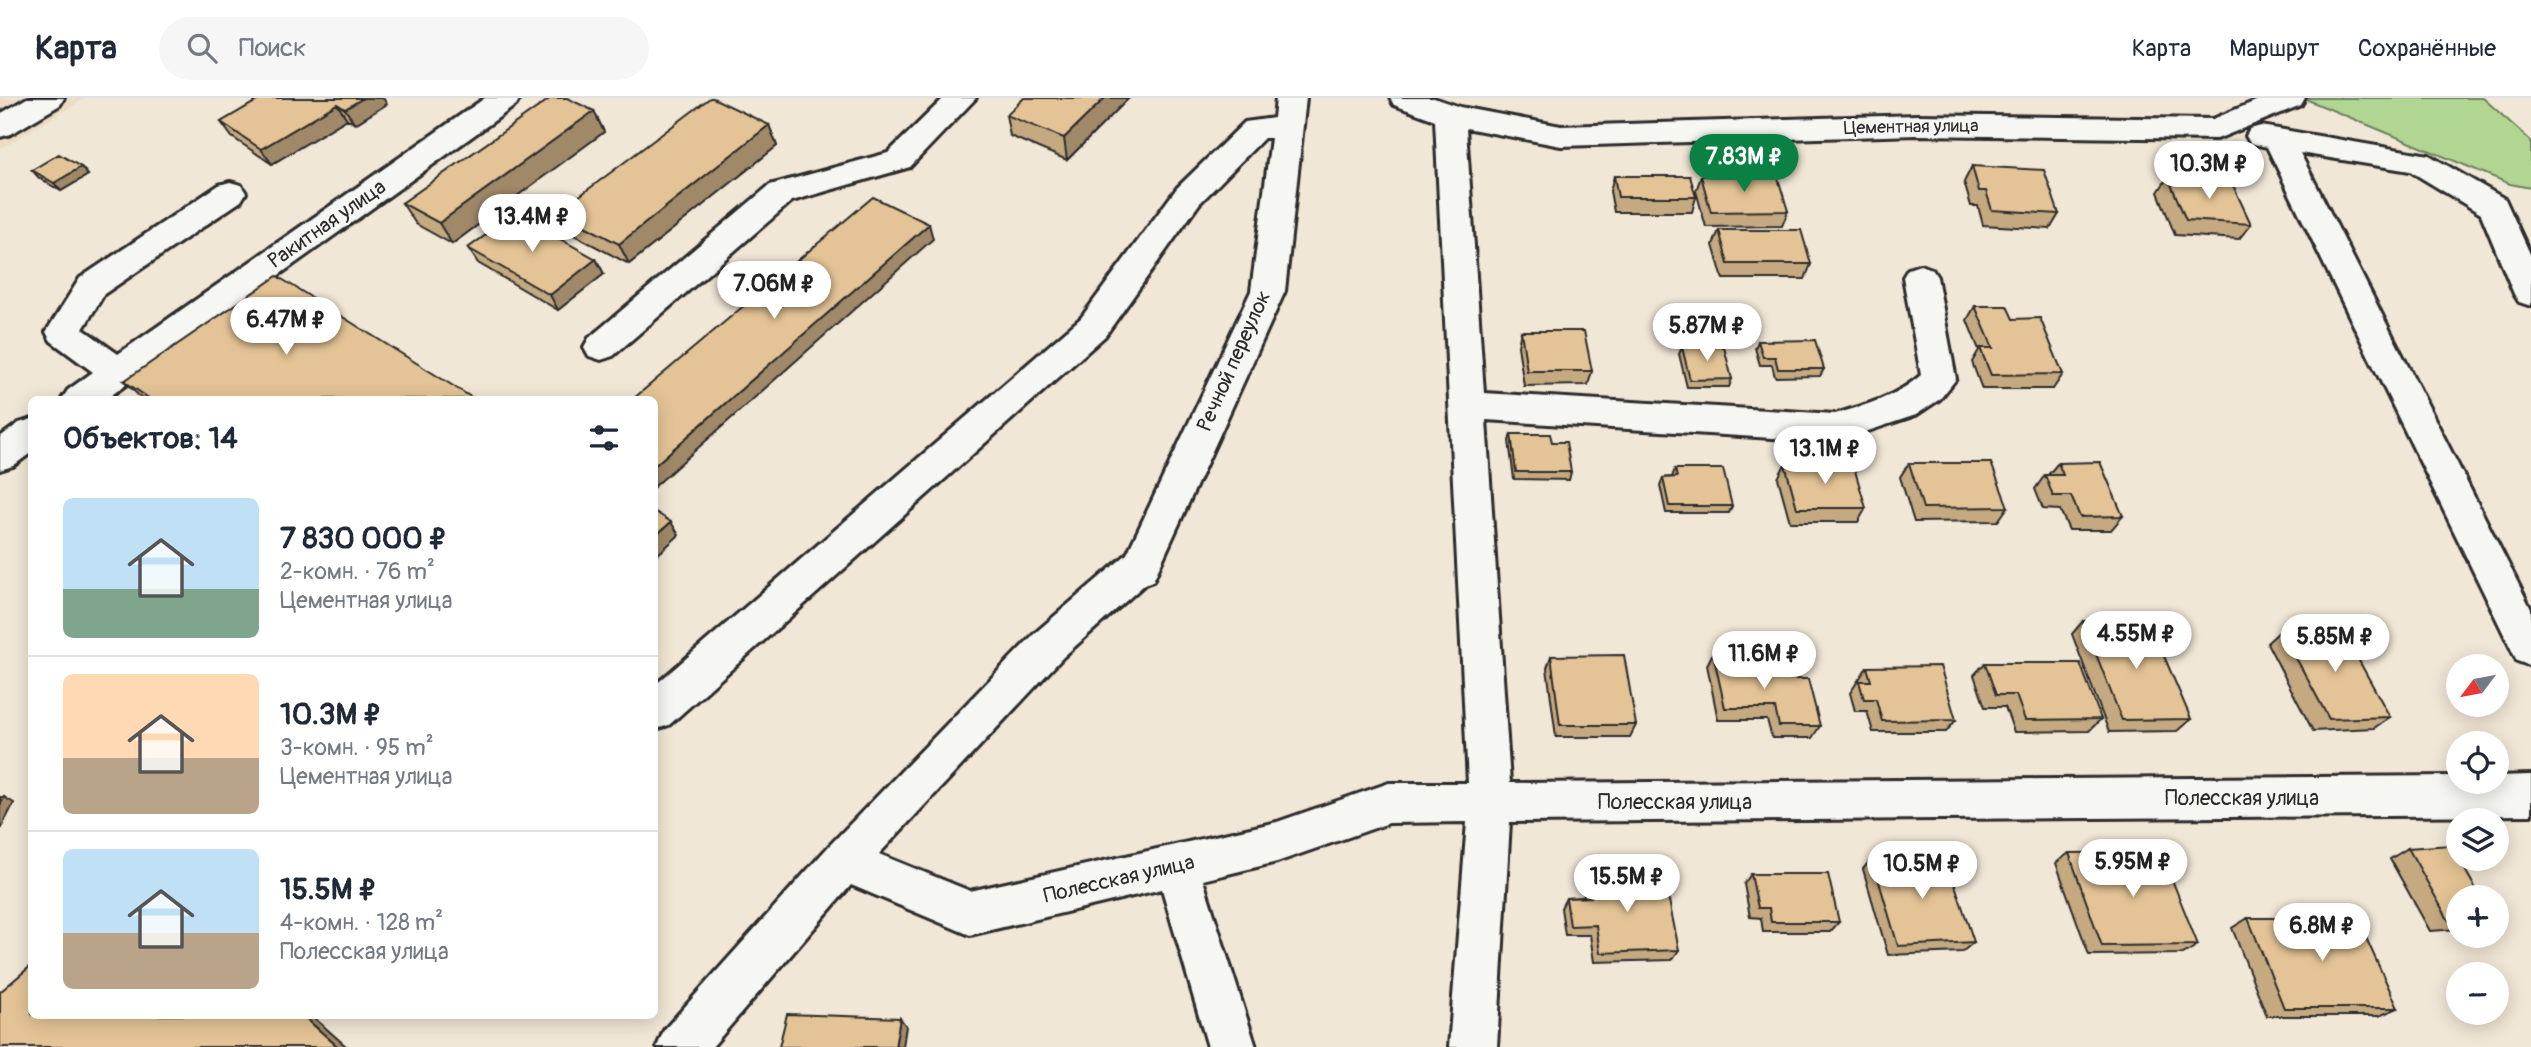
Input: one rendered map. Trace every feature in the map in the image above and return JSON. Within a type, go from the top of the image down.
[{"type":"street","points":[[0,127],[50,98]]},
{"type":"street","name":"Ракитная улица","points":[[84,396],[505,98]]},
{"type":"street","points":[[601,347],[781,193],[899,160],[961,98]]},
{"type":"street","name":"Цементная улица","points":[[1405,98],[1450,114],[1561,136],[1917,125],[2217,129],[2290,98]]},
{"type":"street","points":[[658,708],[1094,327],[1188,196],[1256,129],[1289,112]]},
{"type":"street","name":"Речной переулок","points":[[844,861],[1049,645],[1139,568],[1268,291],[1289,112]]},
{"type":"street","points":[[1450,114],[1490,803],[1473,1047]]},
{"type":"street","points":[[2217,129],[2418,162],[2494,207],[2531,294]]},
{"type":"street","points":[[2278,139],[2531,649]]},
{"type":"street","points":[[118,372],[63,332],[92,286],[230,192]]},
{"type":"street","points":[[1467,405],[1835,428],[1881,414],[1920,398],[1939,379],[1920,277]]},
{"type":"street","points":[[0,456],[28,436]]},
{"type":"street","name":"Полесская улица","points":[[844,861],[970,913],[1276,842],[1389,803],[2531,795]]},
{"type":"street","points":[[681,1047],[844,861]]},
{"type":"street","points":[[1177,867],[1232,1047]]},
{"type":"shaded area","points":[[0,98],[86,98],[0,149]]},
{"type":"green space","points":[[2303,98],[2483,98],[2531,141],[2531,188],[2510,184]]},
{"type":"building","points":[[262,98],[363,98],[345,109],[337,104],[261,149],[221,122]]},
{"type":"building","points":[[551,98],[567,98],[594,111],[439,223],[402,203]]},
{"type":"building","points":[[710,98],[769,125],[619,244],[558,212]]},
{"type":"building","points":[[1024,98],[1105,98],[1064,138],[1006,115]]},
{"type":"building","points":[[59,154],[81,167],[54,183],[32,170]]},
{"type":"building","points":[[1972,166],[2044,170],[2059,214],[1992,210],[1986,191],[1979,191]]},
{"type":"building","points":[[1777,175],[1788,211],[1711,212],[1701,176]]},
{"type":"building","points":[[1614,176],[1690,176],[1696,197],[1618,197]]},
{"type":"building","points":[[2168,177],[2231,181],[2251,224],[2186,220]]},
{"type":"building","points":[[873,197],[929,224],[658,462],[658,396],[637,396]]},
{"type":"building","points":[[515,214],[596,259],[550,295],[468,248]]},
{"type":"building","points":[[1719,230],[1801,230],[1811,264],[1728,264]]},
{"type":"building","points":[[277,276],[469,396],[146,396],[124,381]]},
{"type":"building","points":[[1975,306],[2007,306],[2013,319],[2040,318],[2063,374],[1991,375],[1980,348],[1993,348]]},
{"type":"building","points":[[1521,331],[1584,331],[1592,371],[1527,371]]},
{"type":"building","points":[[1815,340],[1824,369],[1778,369],[1775,357],[1763,357],[1758,341]]},
{"type":"building","points":[[1682,347],[1724,347],[1732,379],[1690,380]]},
{"type":"building","points":[[1511,434],[1550,434],[1552,442],[1566,442],[1571,472],[1516,472]]},
{"type":"building","points":[[2100,462],[2123,516],[2080,517],[2071,496],[2053,496],[2045,475],[2063,475],[2058,463]]},
{"type":"building","points":[[1909,463],[1991,463],[2008,507],[1923,508]]},
{"type":"building","points":[[1785,464],[1853,464],[1866,508],[1797,508]]},
{"type":"building","points":[[1675,469],[1723,469],[1732,506],[1669,506],[1663,478],[1677,477]]},
{"type":"building","points":[[658,514],[671,522],[658,533]]},
{"type":"building","points":[[2083,621],[2149,621],[2191,719],[2122,720]]},
{"type":"building","points":[[2341,628],[2390,717],[2329,719],[2281,630]]},
{"type":"building","points":[[1713,653],[1755,653],[1762,679],[1808,679],[1820,726],[1779,726],[1775,708],[1725,708]]},
{"type":"building","points":[[1624,655],[1636,725],[1560,725],[1551,656]]},
{"type":"building","points":[[1985,663],[2080,663],[2101,719],[2025,720],[2016,695],[1996,695]]},
{"type":"building","points":[[1940,666],[1956,720],[1882,721],[1876,699],[1864,699],[1859,681],[1871,681],[1867,667]]},
{"type":"building","points":[[2446,845],[2446,871],[2466,871],[2474,885],[2446,885],[2446,916],[2408,848]]},
{"type":"building","points":[[2161,852],[2198,945],[2102,946],[2069,853]]},
{"type":"building","points":[[1945,855],[1974,942],[1898,946],[1872,858]]},
{"type":"building","points":[[1751,874],[1828,874],[1839,922],[1771,922],[1769,908],[1758,908]]},
{"type":"building","points":[[1664,876],[1679,950],[1600,953],[1596,925],[1570,926],[1566,898],[1591,897],[1588,879]]},
{"type":"building","points":[[2248,918],[2357,918],[2398,1008],[2284,1008]]},
{"type":"building","points":[[28,968],[28,1019],[306,1019],[338,1047],[0,1047],[0,992]]},
{"type":"building","points":[[787,1014],[900,1018],[895,1047],[779,1047]]}]
